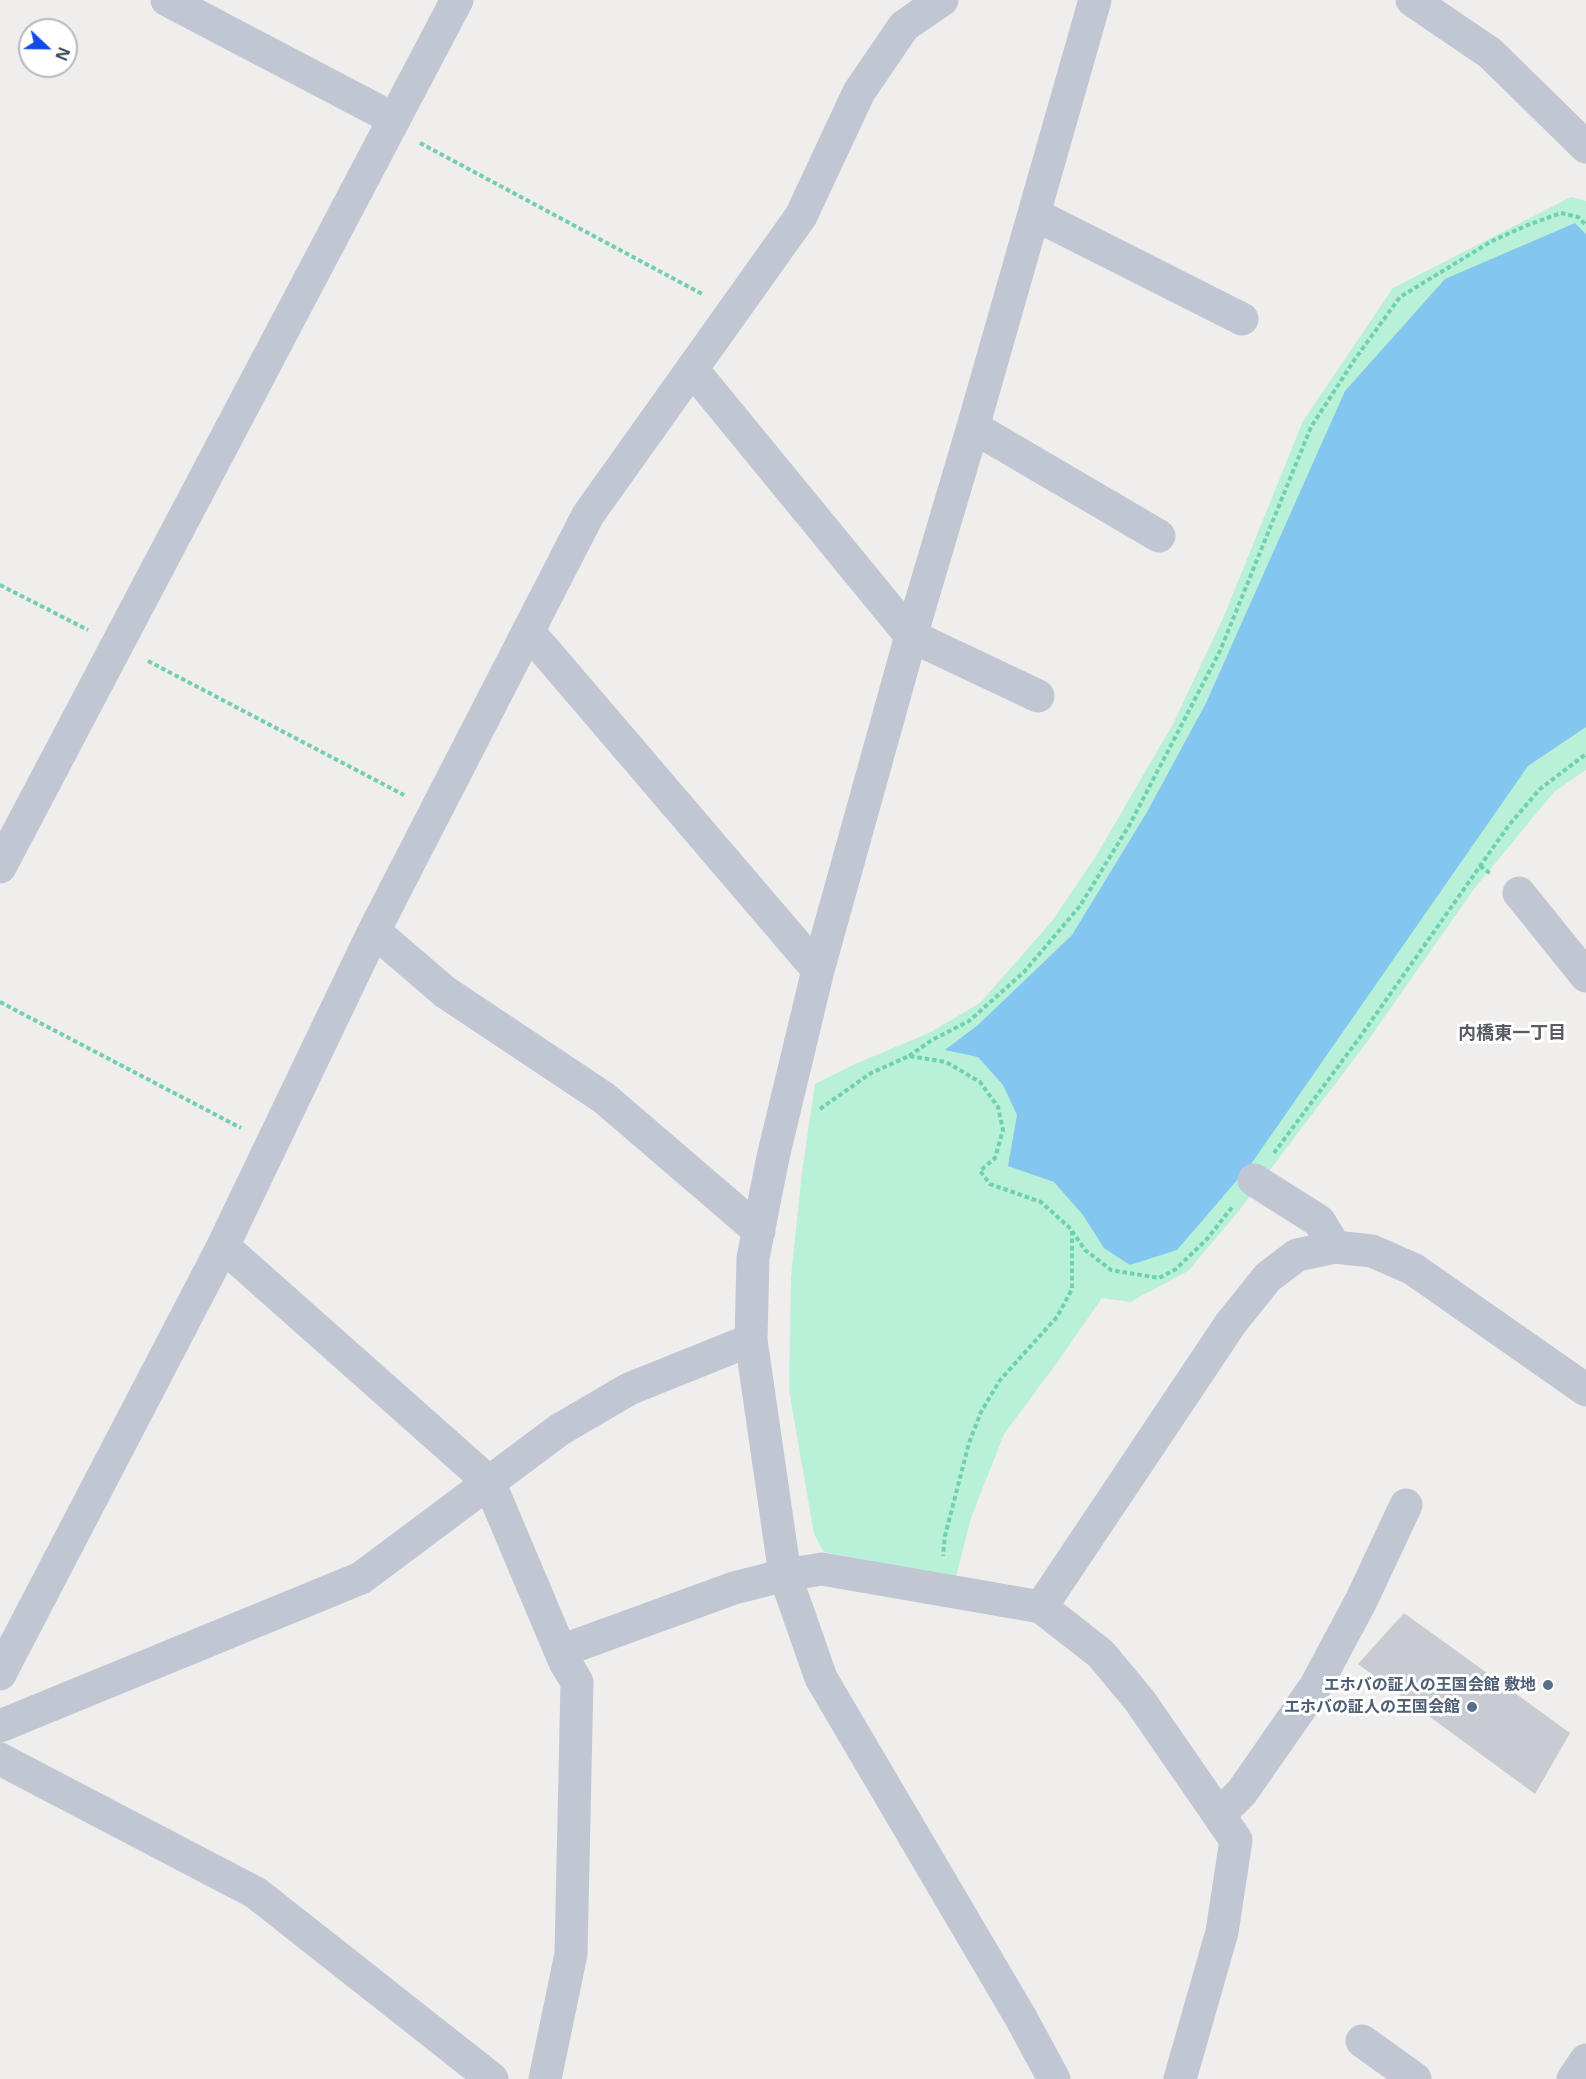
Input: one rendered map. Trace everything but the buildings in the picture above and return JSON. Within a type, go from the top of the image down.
[{"type":"street","points":[[167,0],[392,123]]},
{"type":"street","points":[[0,867],[457,0]]},
{"type":"street","points":[[0,1674],[224,1246],[374,931],[588,515],[801,216],[859,92],[904,26],[942,0]]},
{"type":"street","points":[[1054,2079],[1021,2018],[821,1678],[785,1575],[751,1340],[753,1258],[778,1135],[818,970],[911,636],[1095,0]]},
{"type":"street","points":[[1412,0],[1490,52],[1586,147]]},
{"type":"street","points":[[1034,214],[1242,319]]},
{"type":"street","points":[[692,369],[911,636],[1038,696]]},
{"type":"street","points":[[973,427],[1159,537]]},
{"type":"street","points":[[528,631],[818,970]]},
{"type":"street","points":[[1519,893],[1586,976]]},
{"type":"street","points":[[374,931],[445,992],[604,1098],[759,1232]]},
{"type":"street","points":[[1254,1180],[1319,1221],[1335,1247]]},
{"type":"street","points":[[224,1246],[489,1482],[561,1652],[577,1682],[571,1954],[545,2079]]},
{"type":"street","points":[[1041,1607],[1231,1323],[1268,1277],[1297,1255],[1335,1247],[1372,1251],[1413,1269],[1586,1390]]},
{"type":"street","points":[[0,1726],[361,1578],[559,1430],[629,1389],[751,1340]]},
{"type":"street","points":[[1219,1815],[1242,1792],[1315,1687],[1361,1602],[1406,1505]]},
{"type":"street","points":[[561,1652],[734,1588],[785,1575],[822,1569],[1041,1607],[1101,1654],[1140,1701],[1236,1840],[1222,1932],[1180,2079]]},
{"type":"street","points":[[0,1759],[256,1893],[492,2079]]},
{"type":"street","points":[[1362,2041],[1415,2079]]},
{"type":"street","points":[[1574,2079],[1586,2060]]},
{"type":"path","points":[[392,123],[711,299],[732,313]]},
{"type":"path","points":[[778,1135],[816,1112],[871,1073],[909,1056],[969,1021],[1024,972],[1080,906],[1130,824],[1220,651],[1311,427],[1355,359],[1400,297],[1492,241],[1530,224],[1562,213],[1578,217],[1586,225]]},
{"type":"path","points":[[0,585],[435,812]]},
{"type":"path","points":[[909,1056],[946,1062],[980,1082],[998,1107],[1003,1131],[995,1158],[980,1170],[990,1184],[1041,1202],[1072,1230],[1085,1250],[1111,1270],[1159,1278],[1176,1269],[1207,1239],[1254,1180],[1360,1038],[1509,825],[1540,789],[1586,754]]},
{"type":"path","points":[[0,1002],[272,1144]]},
{"type":"path","points":[[939,1589],[945,1536],[969,1443],[981,1412],[1000,1380],[1056,1317],[1072,1289],[1072,1230]]},
{"type":"green space","points":[[1571,197],[1586,201],[1586,770],[1554,792],[1474,889],[1367,1042],[1238,1212],[1188,1271],[1130,1302],[1102,1298],[1004,1434],[971,1518],[956,1577],[824,1552],[814,1534],[789,1390],[791,1277],[802,1172],[815,1084],[855,1064],[929,1033],[980,1003],[1052,921],[1096,856],[1173,724],[1224,616],[1303,421],[1393,288]]},
{"type":"water","points":[[1575,223],[1586,234],[1586,727],[1528,766],[1251,1164],[1177,1250],[1130,1265],[1104,1248],[1083,1215],[1054,1182],[1008,1166],[1017,1115],[1003,1085],[978,1057],[945,1050],[978,1025],[1072,935],[1147,812],[1206,703],[1345,391],[1445,279]]},
{"type":"place","name":"エホバの証人の王国会館 敷地","points":[[1548,1685]]},
{"type":"place","name":"エホバの証人の王国会館","points":[[1472,1707]]},
{"type":"district","name":"内橋東一丁目","points":[[1512,1034]]}]
